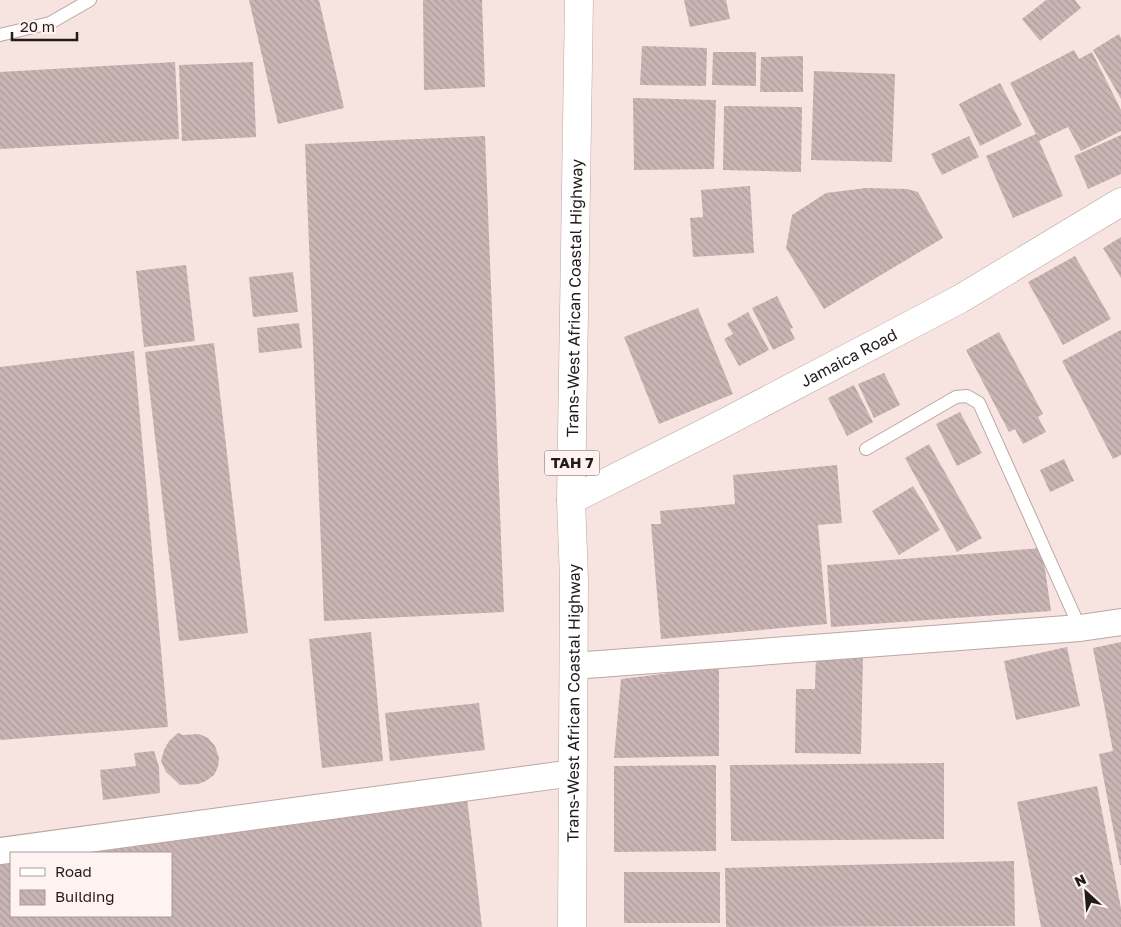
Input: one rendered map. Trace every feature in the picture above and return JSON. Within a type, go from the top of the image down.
[{"type":"main road","name":"Trans-West African Coastal Highway","points":[[572,927],[574,579],[571,500],[579,0]]},
{"type":"main road","name":"Jamaica Road","points":[[571,500],[724,423],[960,299],[1121,202]]},
{"type":"street","points":[[573,666],[1080,628],[1121,622]]},
{"type":"street","points":[[0,851],[573,773]]},
{"type":"lane","points":[[0,35],[50,23],[90,0]]},
{"type":"lane","points":[[866,449],[956,397],[967,396],[979,403],[1080,628]]},
{"type":"building","points":[[249,0],[319,0],[344,108],[278,124]]},
{"type":"building","points":[[423,0],[482,0],[485,87],[424,90]]},
{"type":"building","points":[[684,0],[726,0],[730,19],[690,27]]},
{"type":"building","points":[[1046,0],[1075,0],[1081,8],[1040,41],[1022,19]]},
{"type":"building","points":[[1119,34],[1121,38],[1121,99],[1093,50]]},
{"type":"building","points":[[642,46],[707,48],[706,86],[640,85]]},
{"type":"building","points":[[1074,50],[1079,59],[1092,52],[1121,110],[1121,131],[1081,151],[1068,127],[1039,141],[1063,196],[1013,218],[986,156],[1036,134],[1010,83]]},
{"type":"building","points":[[713,52],[756,52],[756,86],[712,85]]},
{"type":"building","points":[[803,56],[803,92],[760,92],[761,57]]},
{"type":"building","points":[[175,62],[179,139],[0,149],[0,72]]},
{"type":"building","points":[[253,62],[256,137],[182,141],[179,65]]},
{"type":"building","points":[[814,71],[895,74],[892,162],[811,160]]},
{"type":"building","points":[[1000,83],[1022,125],[980,146],[959,104]]},
{"type":"building","points":[[633,98],[716,100],[714,169],[634,170]]},
{"type":"building","points":[[724,106],[802,107],[801,172],[723,170]]},
{"type":"building","points":[[1121,135],[1121,174],[1088,189],[1074,156]]},
{"type":"building","points":[[485,136],[504,612],[324,621],[305,144]]},
{"type":"building","points":[[969,136],[979,157],[942,175],[931,154]]},
{"type":"building","points":[[750,186],[754,253],[693,257],[690,218],[703,217],[701,190]]},
{"type":"building","points":[[866,188],[907,189],[918,192],[943,238],[824,309],[786,248],[792,215],[826,193]]},
{"type":"building","points":[[1121,237],[1121,278],[1103,248]]},
{"type":"building","points":[[1075,256],[1111,319],[1063,345],[1028,282]]},
{"type":"building","points":[[186,265],[195,341],[144,347],[136,271]]},
{"type":"building","points":[[293,272],[298,312],[253,317],[249,277]]},
{"type":"building","points":[[777,296],[793,328],[790,329],[795,339],[773,350],[752,308]]},
{"type":"building","points":[[698,308],[733,394],[659,424],[624,337]]},
{"type":"building","points":[[748,312],[769,350],[739,366],[724,339],[733,334],[727,324]]},
{"type":"building","points":[[299,323],[302,348],[259,353],[257,328]]},
{"type":"building","points":[[1121,330],[1121,455],[1113,459],[1062,361]]},
{"type":"building","points":[[999,332],[1043,414],[1038,417],[1046,432],[1023,444],[1015,429],[1009,432],[966,350]]},
{"type":"building","points":[[214,343],[248,633],[179,641],[145,352]]},
{"type":"building","points":[[134,351],[168,727],[0,740],[0,367]]},
{"type":"building","points":[[884,373],[900,405],[874,418],[858,384]]},
{"type":"building","points":[[854,385],[873,422],[847,436],[828,398]]},
{"type":"building","points":[[960,412],[982,453],[957,466],[936,424]]},
{"type":"building","points":[[929,444],[982,538],[957,552],[905,458]]},
{"type":"building","points":[[1064,459],[1074,481],[1050,492],[1040,470]]},
{"type":"building","points":[[837,465],[842,523],[818,525],[827,624],[661,639],[651,524],[661,524],[660,511],[735,504],[733,475]]},
{"type":"building","points":[[913,486],[940,530],[899,555],[872,511]]},
{"type":"building","points":[[1042,548],[1051,611],[831,627],[827,565]]},
{"type":"building","points":[[371,632],[383,761],[322,768],[309,639]]},
{"type":"building","points":[[1121,642],[1120,865],[1099,754],[1113,751],[1093,648]]},
{"type":"building","points":[[1067,647],[1080,706],[1016,720],[1004,661]]},
{"type":"building","points":[[816,654],[863,655],[861,754],[795,753],[796,689],[815,689]]},
{"type":"building","points":[[719,667],[719,756],[614,758],[621,679]]},
{"type":"building","points":[[479,703],[485,750],[390,761],[385,713]]},
{"type":"building","points":[[178,733],[183,735],[199,734],[208,738],[215,746],[219,758],[218,767],[214,775],[206,781],[198,784],[180,785],[166,772],[161,761],[164,750],[169,741]]},
{"type":"building","points":[[154,751],[159,767],[160,793],[103,800],[100,770],[136,766],[134,753]]},
{"type":"building","points":[[944,763],[944,839],[731,841],[730,765]]},
{"type":"building","points":[[716,765],[716,851],[614,852],[614,766]]},
{"type":"building","points":[[1097,786],[1121,908],[1121,927],[1041,927],[1017,802]]},
{"type":"building","points":[[467,798],[482,927],[0,927],[0,857],[10,856],[10,917],[172,917],[172,852],[50,852]]},
{"type":"building","points":[[1014,861],[1015,926],[726,927],[725,868]]},
{"type":"building","points":[[624,872],[720,872],[720,923],[624,923]]}]
